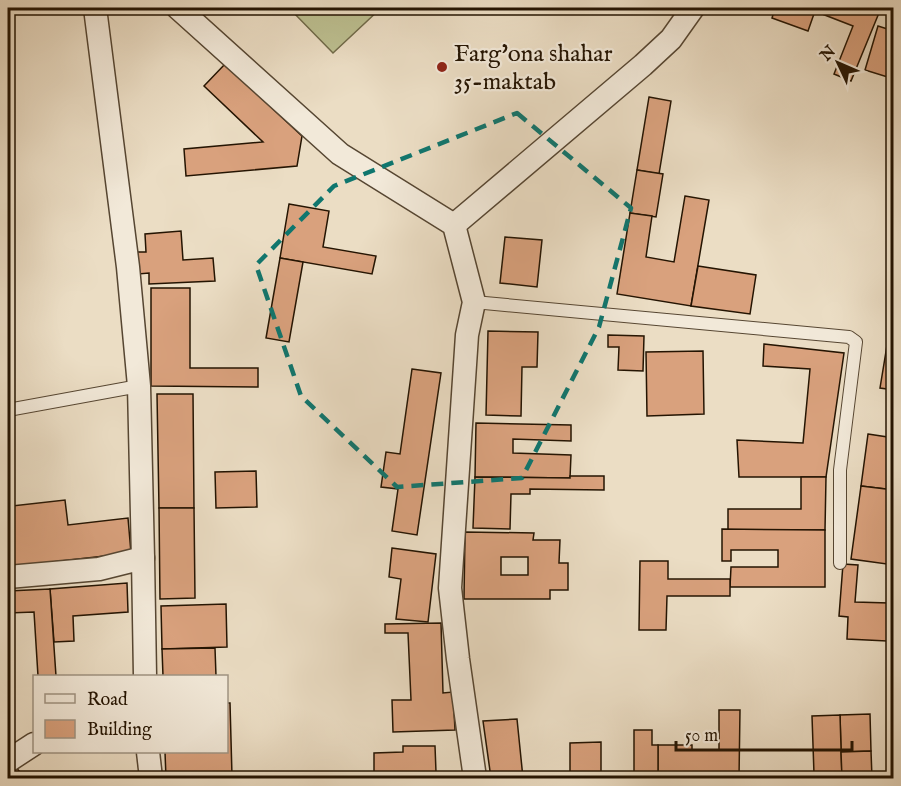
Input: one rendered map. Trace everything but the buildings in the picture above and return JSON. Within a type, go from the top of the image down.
[{"type":"street","points":[[95,8],[128,267],[139,386],[145,675]]},
{"type":"street","points":[[178,8],[340,154],[454,225],[474,302],[468,335],[450,588],[475,778]]},
{"type":"street","points":[[454,225],[643,65],[671,39],[693,8]]},
{"type":"street","points":[[8,577],[99,569],[143,558]]},
{"type":"street","points":[[8,761],[33,745]]},
{"type":"street","points":[[148,753],[151,778]]},
{"type":"lane","points":[[474,302],[849,337],[856,342],[840,470],[840,563]]},
{"type":"lane","points":[[8,411],[139,386]]},
{"type":"highlighted area","points":[[517,113],[631,208],[599,327],[522,478],[397,487],[301,396],[256,265],[334,186]]},
{"type":"green space","points":[[289,8],[381,8],[333,53]]},
{"type":"place","name":"Farg'ona shahar 35-maktab","points":[[442,67]]}]
